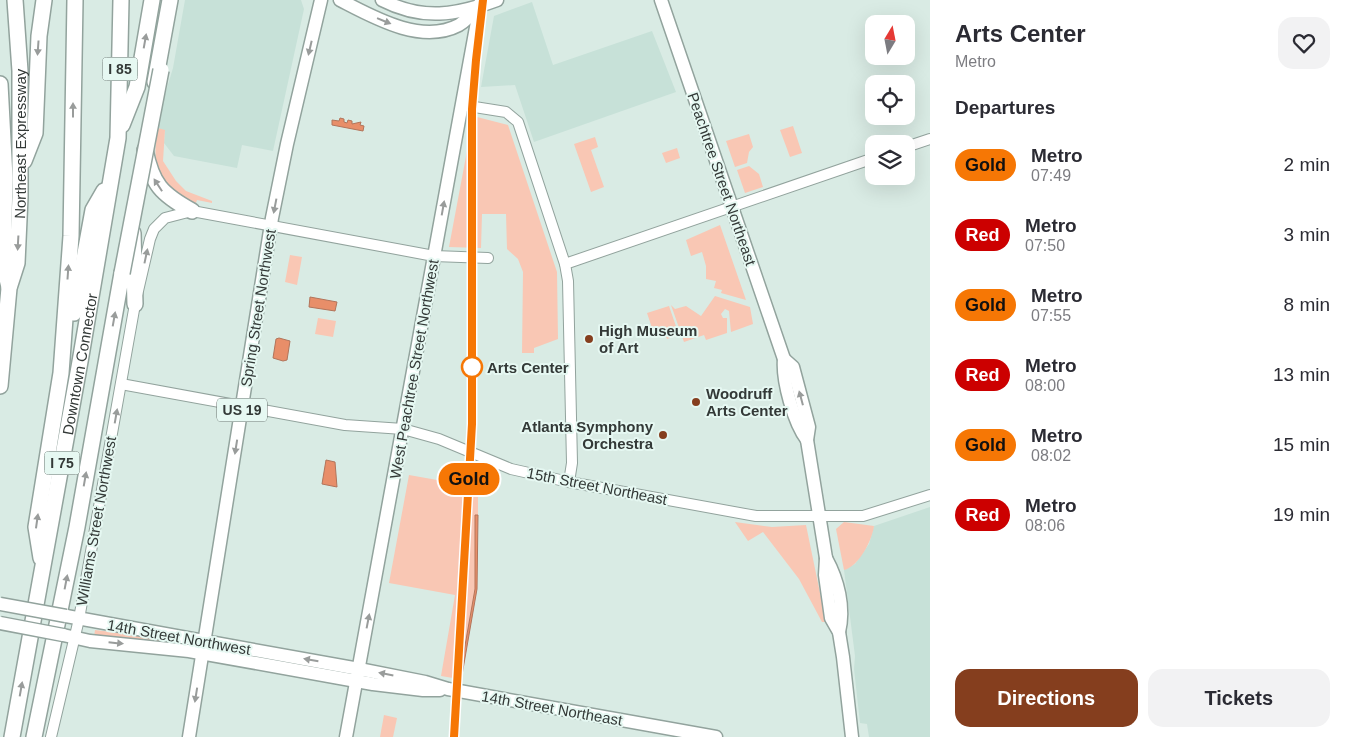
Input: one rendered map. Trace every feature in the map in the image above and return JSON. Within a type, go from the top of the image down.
[{"type":"highway","name":"Northeast Expressway","points":[[9,288],[16,263],[21,166],[20,71],[15,0]]},
{"type":"highway","points":[[21,166],[35,133],[38,44],[44,0]]},
{"type":"highway","points":[[62,373],[73,185],[75,0]]},
{"type":"highway","name":"I 85","points":[[118,138],[121,0]]},
{"type":"highway","name":"I 75","points":[[118,138],[136,87],[152,0]]},
{"type":"highway","points":[[136,304],[134,214],[143,143],[170,0]]},
{"type":"highway","points":[[34,737],[77,527],[122,273],[174,0]]},
{"type":"highway","points":[[0,84],[5,178],[3,262],[9,288],[0,386]]},
{"type":"highway","name":"Downtown Connector","points":[[12,737],[82,356],[118,138]]},
{"type":"highway","points":[[143,143],[154,181],[160,190],[174,201],[192,211]]},
{"type":"highway","points":[[43,569],[36,528],[62,373],[93,210],[110,180]]},
{"type":"main road","name":"Spring Street Northwest","points":[[189,737],[271,226],[287,144],[321,0]]},
{"type":"main road","points":[[340,0],[390,24],[425,30],[447,29],[458,25],[480,3]]},
{"type":"main road","points":[[382,0],[409,11],[430,15],[497,0]]},
{"type":"main road","name":"Peachtree Street Northeast","points":[[661,0],[784,359],[783,370],[799,430],[807,440],[826,558],[825,575],[831,618],[839,632],[852,737]]},
{"type":"main road","name":"West Peachtree Street Northwest","points":[[346,737],[480,3]]},
{"type":"main road","name":"14th Street Northwest","points":[[0,604],[72,617],[204,647],[358,675]]},
{"type":"main road","name":"14th Street Northwest","points":[[0,623],[68,636],[204,647]]},
{"type":"main road","name":"14th Street Northeast","points":[[358,675],[425,682],[448,689],[716,737]]},
{"type":"street","points":[[462,105],[506,112],[518,122],[565,264],[568,281],[572,456],[569,482]]},
{"type":"street","points":[[915,144],[930,140]]},
{"type":"street","points":[[565,264],[865,161]]},
{"type":"street","points":[[192,211],[434,256],[488,258]]},
{"type":"street","name":"Williams Street Northwest","points":[[51,737],[68,636],[136,304],[154,228],[165,218],[192,211]]},
{"type":"street","name":"15th Street Northeast","points":[[121,384],[346,425],[403,429],[439,439],[512,469],[569,482],[756,516],[874,515],[917,498],[930,495]]},
{"type":"street","points":[[917,498],[930,486]]},
{"type":"shaded area","points":[[185,0],[301,0],[304,9],[273,151],[242,145],[237,168],[174,156],[164,143],[165,131],[158,128],[163,101],[173,68]]},
{"type":"shaded area","points":[[532,2],[553,65],[652,31],[676,92],[534,142],[515,85],[481,87],[494,16]]},
{"type":"shaded area","points":[[477,117],[508,125],[557,272],[558,339],[534,348],[534,353],[522,353],[523,272],[518,259],[507,249],[506,214],[482,214],[481,248],[449,247],[473,119]]},
{"type":"shaded area","points":[[340,118],[344,119],[344,122],[347,123],[348,120],[352,121],[352,124],[361,122],[360,125],[364,126],[363,131],[332,125],[332,120],[339,121]]},
{"type":"shaded area","points":[[793,126],[802,153],[790,157],[780,130]]},
{"type":"shaded area","points":[[158,128],[165,130],[163,161],[176,181],[186,191],[212,201],[212,203],[197,200],[196,203],[183,199],[165,185],[157,165],[156,141]]},
{"type":"shaded area","points":[[749,134],[753,147],[749,152],[747,163],[735,167],[726,141]]},
{"type":"shaded area","points":[[595,137],[598,147],[591,150],[604,187],[591,192],[574,144]]},
{"type":"shaded area","points":[[677,148],[680,158],[666,163],[662,153]]},
{"type":"shaded area","points":[[749,166],[759,174],[763,187],[745,193],[737,170]]},
{"type":"shaded area","points":[[720,225],[746,300],[721,293],[722,290],[714,288],[716,281],[706,279],[706,266],[702,252],[691,256],[686,240]]},
{"type":"shaded area","points":[[290,255],[302,257],[297,285],[285,282]]},
{"type":"shaded area","points":[[715,296],[750,307],[753,324],[731,332],[729,311],[725,309],[721,314],[723,318],[727,318],[727,333],[706,340],[704,335],[684,342],[671,305],[675,309],[686,306],[701,316]]},
{"type":"shaded area","points":[[310,297],[337,302],[335,311],[309,307]]},
{"type":"shaded area","points":[[669,306],[679,335],[667,339],[664,331],[654,334],[647,313]]},
{"type":"shaded area","points":[[318,318],[336,321],[333,337],[315,334]]},
{"type":"shaded area","points":[[276,339],[290,341],[287,360],[283,361],[273,358]]},
{"type":"shaded area","points":[[326,460],[335,462],[337,487],[322,484]]},
{"type":"shaded area","points":[[409,475],[454,483],[452,496],[478,496],[478,515],[475,516],[475,589],[459,679],[441,676],[455,595],[389,583]]},
{"type":"shaded area","points":[[930,507],[930,737],[869,737],[867,724],[860,723],[854,669],[855,656],[844,570],[855,564],[869,544],[874,526]]},
{"type":"shaded area","points":[[475,515],[478,515],[477,589],[462,675],[460,674],[475,589]]},
{"type":"shaded area","points":[[735,522],[772,527],[806,525],[826,622],[822,622],[799,579],[763,532],[748,541]]},
{"type":"shaded area","points":[[844,522],[874,526],[864,552],[854,564],[844,570],[836,529]]},
{"type":"shaded area","points":[[95,630],[160,638],[182,643],[94,637]]},
{"type":"shaded area","points":[[384,715],[397,718],[393,737],[380,737]]},
{"type":"metro line","name":"Gold","points":[[454,737],[472,424],[474,274],[472,109],[483,0]]},
{"type":"place","name":"High Museum of Art","points":[[589,339]]},
{"type":"place","name":"Arts Center","points":[[472,367]]},
{"type":"place","name":"Woodruff Arts Center","points":[[696,402]]},
{"type":"place","name":"Atlanta Symphony Orchestra","points":[[663,435]]}]
